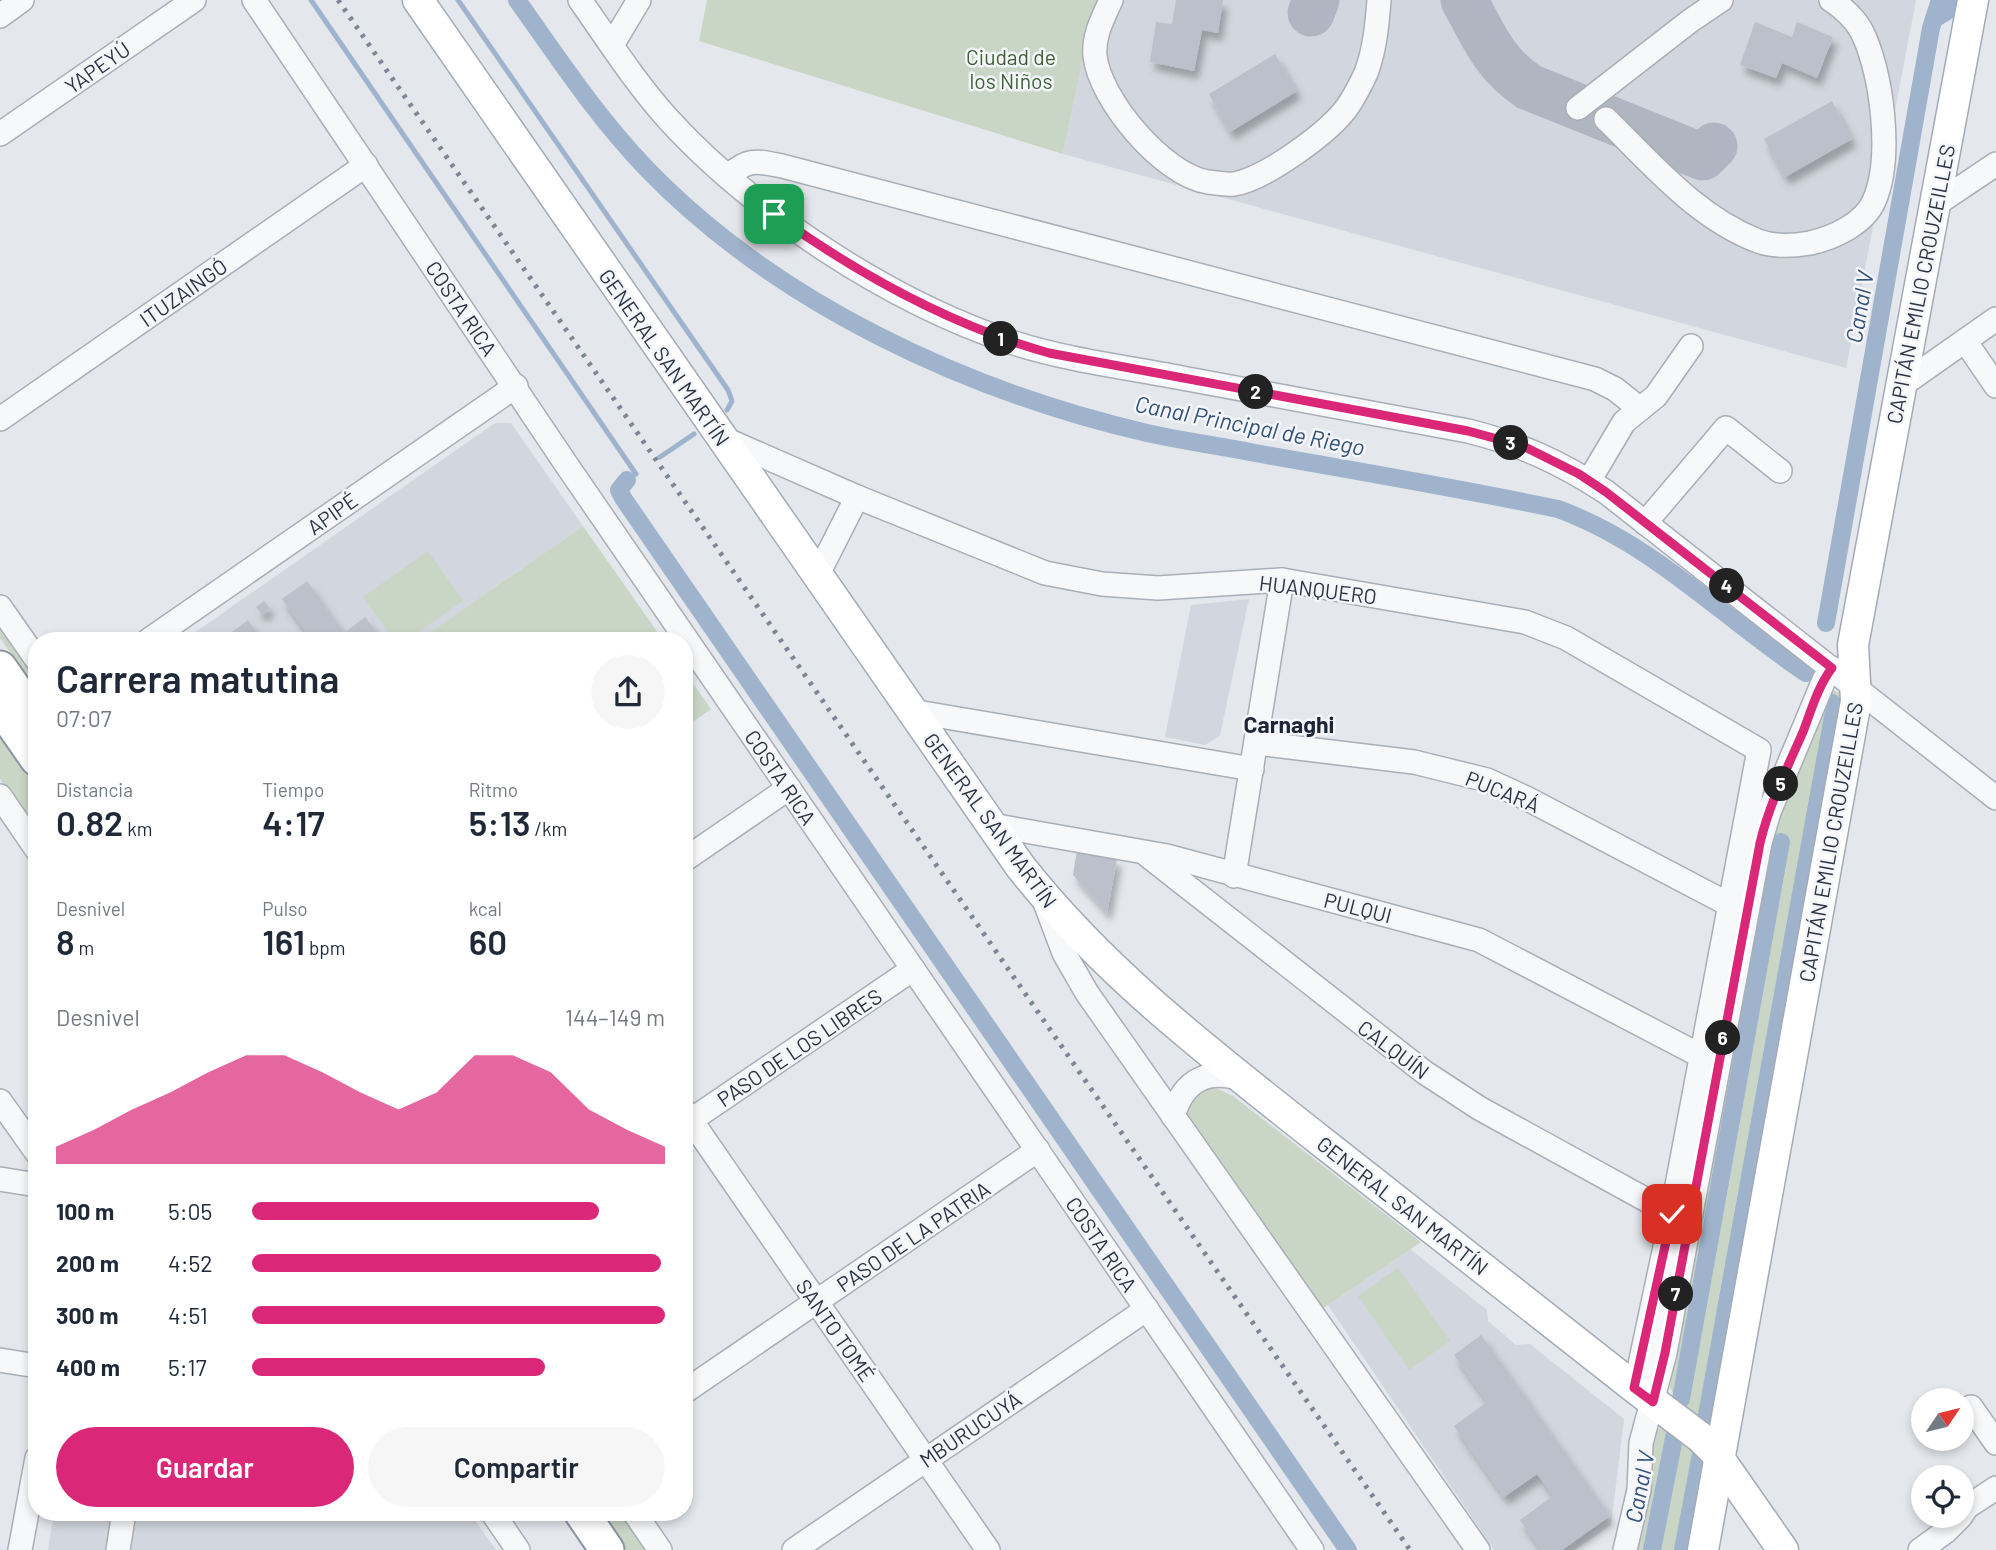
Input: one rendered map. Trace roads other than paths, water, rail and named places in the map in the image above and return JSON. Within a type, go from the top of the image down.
[{"type":"highway","points":[[0,668],[28,708]]},
{"type":"highway","points":[[0,706],[28,746]]},
{"type":"highway","points":[[561,1521],[581,1550]]},
{"type":"highway","points":[[587,1521],[607,1550]]},
{"type":"main road","name":"GENERAL SAN MARTÍN","points":[[418,0],[990,825],[1042,894],[1119,975],[1244,1080],[1700,1437],[1720,1458],[1783,1550]]},
{"type":"main road","points":[[1971,11],[1996,5]]},
{"type":"main road","name":"CAPITÁN EMILIO CROUZEILLES","points":[[1703,1550],[1857,689],[1853,645],[1971,11]]},
{"type":"main road","points":[[1832,668],[1853,645]]},
{"type":"main road","points":[[1709,1519],[1715,1508],[1729,1501],[1741,1503],[1760,1516]]},
{"type":"street","points":[[0,16],[22,0]]},
{"type":"street","name":"YAPEYÚ","points":[[0,134],[194,0]]},
{"type":"street","name":"COSTA RICA","points":[[254,0],[682,632]]},
{"type":"street","points":[[580,0],[668,119],[728,176],[805,236],[910,299],[977,330],[1049,353],[1495,438],[1551,459],[1589,481],[1645,523],[1996,798]]},
{"type":"street","points":[[612,46],[639,0]]},
{"type":"street","points":[[1111,0],[1097,33],[1095,55],[1100,77],[1116,105],[1148,146],[1181,172],[1204,182],[1226,184],[1236,184],[1261,174],[1319,135],[1347,107],[1365,75],[1376,36],[1379,0]]},
{"type":"street","points":[[1578,108],[1721,0]]},
{"type":"street","points":[[1606,119],[1690,200],[1713,218],[1739,232],[1761,242],[1796,245],[1819,241],[1838,233],[1864,216],[1875,200],[1884,151],[1884,133],[1882,105],[1861,30],[1851,17],[1831,0]]},
{"type":"street","points":[[728,176],[742,164],[755,161],[782,166],[1595,379],[1615,388],[1640,409]]},
{"type":"street","points":[[1935,205],[1996,164]]},
{"type":"street","name":"ITUZAINGÓ","points":[[0,419],[366,165]]},
{"type":"street","points":[[1902,385],[1996,319]]},
{"type":"street","points":[[1965,341],[1996,386]]},
{"type":"street","points":[[1589,481],[1624,422],[1656,396],[1691,346]]},
{"type":"street","name":"APIPÉ","points":[[161,632],[516,386]]},
{"type":"street","points":[[1645,523],[1726,428],[1780,471]]},
{"type":"street","name":"HUANQUERO","points":[[720,437],[1024,566],[1071,579],[1102,584],[1157,587],[1282,580],[1505,618],[1545,628],[1759,750],[1730,905]]},
{"type":"street","points":[[817,576],[858,497]]},
{"type":"street","points":[[1234,876],[1282,580]]},
{"type":"street","points":[[0,607],[28,647]]},
{"type":"street","name":"COSTA RICA","points":[[693,649],[1312,1550]]},
{"type":"street","name":"CAPITÁN EMILIO CROUZEILLES","points":[[1644,1395],[1665,1353],[1760,843],[1778,791],[1824,680],[1832,668]]},
{"type":"street","points":[[911,710],[1252,769]]},
{"type":"street","name":"PUCARÁ","points":[[1256,743],[1413,762],[1487,780],[1730,905]]},
{"type":"street","points":[[693,854],[789,788]]},
{"type":"street","points":[[0,796],[28,837]]},
{"type":"street","name":"PULQUI","points":[[990,825],[1140,850],[1479,940],[1701,1056]]},
{"type":"street","name":"CALQUÍN","points":[[1140,850],[1424,1072],[1479,1108],[1672,1214]]},
{"type":"street","points":[[1042,894],[1075,975],[1478,1550]]},
{"type":"street","points":[[1625,1550],[1639,1490],[1644,1395],[1672,1214],[1730,905]]},
{"type":"street","name":"PASO DE LOS LIBRES","points":[[693,1114],[913,970]]},
{"type":"street","points":[[1173,1116],[1182,1095],[1198,1081],[1219,1074],[1244,1080]]},
{"type":"street","points":[[0,1101],[28,1140]]},
{"type":"street","name":"SANTO TOMÉ","points":[[693,1126],[988,1550]]},
{"type":"street","name":"PASO DE LA PATRIA","points":[[693,1386],[1038,1150]]},
{"type":"street","points":[[0,1179],[28,1184]]},
{"type":"street","name":"MBURUCUYÁ","points":[[794,1550],[1147,1309]]},
{"type":"street","points":[[0,1360],[28,1365]]},
{"type":"street","points":[[1974,1411],[1996,1443]]},
{"type":"street","points":[[1974,1503],[1996,1488]]},
{"type":"street","points":[[0,1546],[20,1550],[28,1507]]},
{"type":"street","points":[[118,1550],[123,1521]]},
{"type":"street","points":[[498,1521],[519,1550]]},
{"type":"street","points":[[640,1521],[660,1550]]},
{"type":"street","points":[[1920,1550],[1949,1528]]},
{"type":"waterway","points":[[311,0],[636,474]]},
{"type":"waterway","points":[[458,0],[728,390],[732,401],[727,410]]},
{"type":"waterway","name":"Canal Principal de Riego","points":[[517,0],[611,128],[646,168],[697,216],[754,260],[814,300],[877,335],[943,366],[1011,393],[1147,433],[1558,509],[1593,524],[1657,562],[1806,673]]},
{"type":"waterway","name":"Canal V","points":[[1826,623],[1931,28],[1940,0]]},
{"type":"waterway","points":[[1934,19],[1959,4]]},
{"type":"waterway","points":[[660,457],[694,434]]},
{"type":"waterway","points":[[627,480],[619,490],[623,498],[1348,1550]]},
{"type":"waterway","name":"Canal Principal de Riego","points":[[1784,658],[1785,666],[1798,675]]},
{"type":"waterway","name":"Canal Principal de Riego","points":[[1707,1415],[1834,711],[1832,703]]},
{"type":"waterway","name":"Canal V","points":[[1681,1399],[1781,842]]},
{"type":"waterway","name":"Canal V","points":[[1652,1550],[1675,1433]]},
{"type":"waterway","name":"Canal Principal de Riego","points":[[1683,1550],[1701,1454]]},
{"type":"railway","points":[[338,0],[1410,1550]]},
{"type":"district","name":"Carnaghi","points":[[1289,724]]},
{"type":"park label","name":"Ciudad de los Niños","points":[[1011,68]]}]
